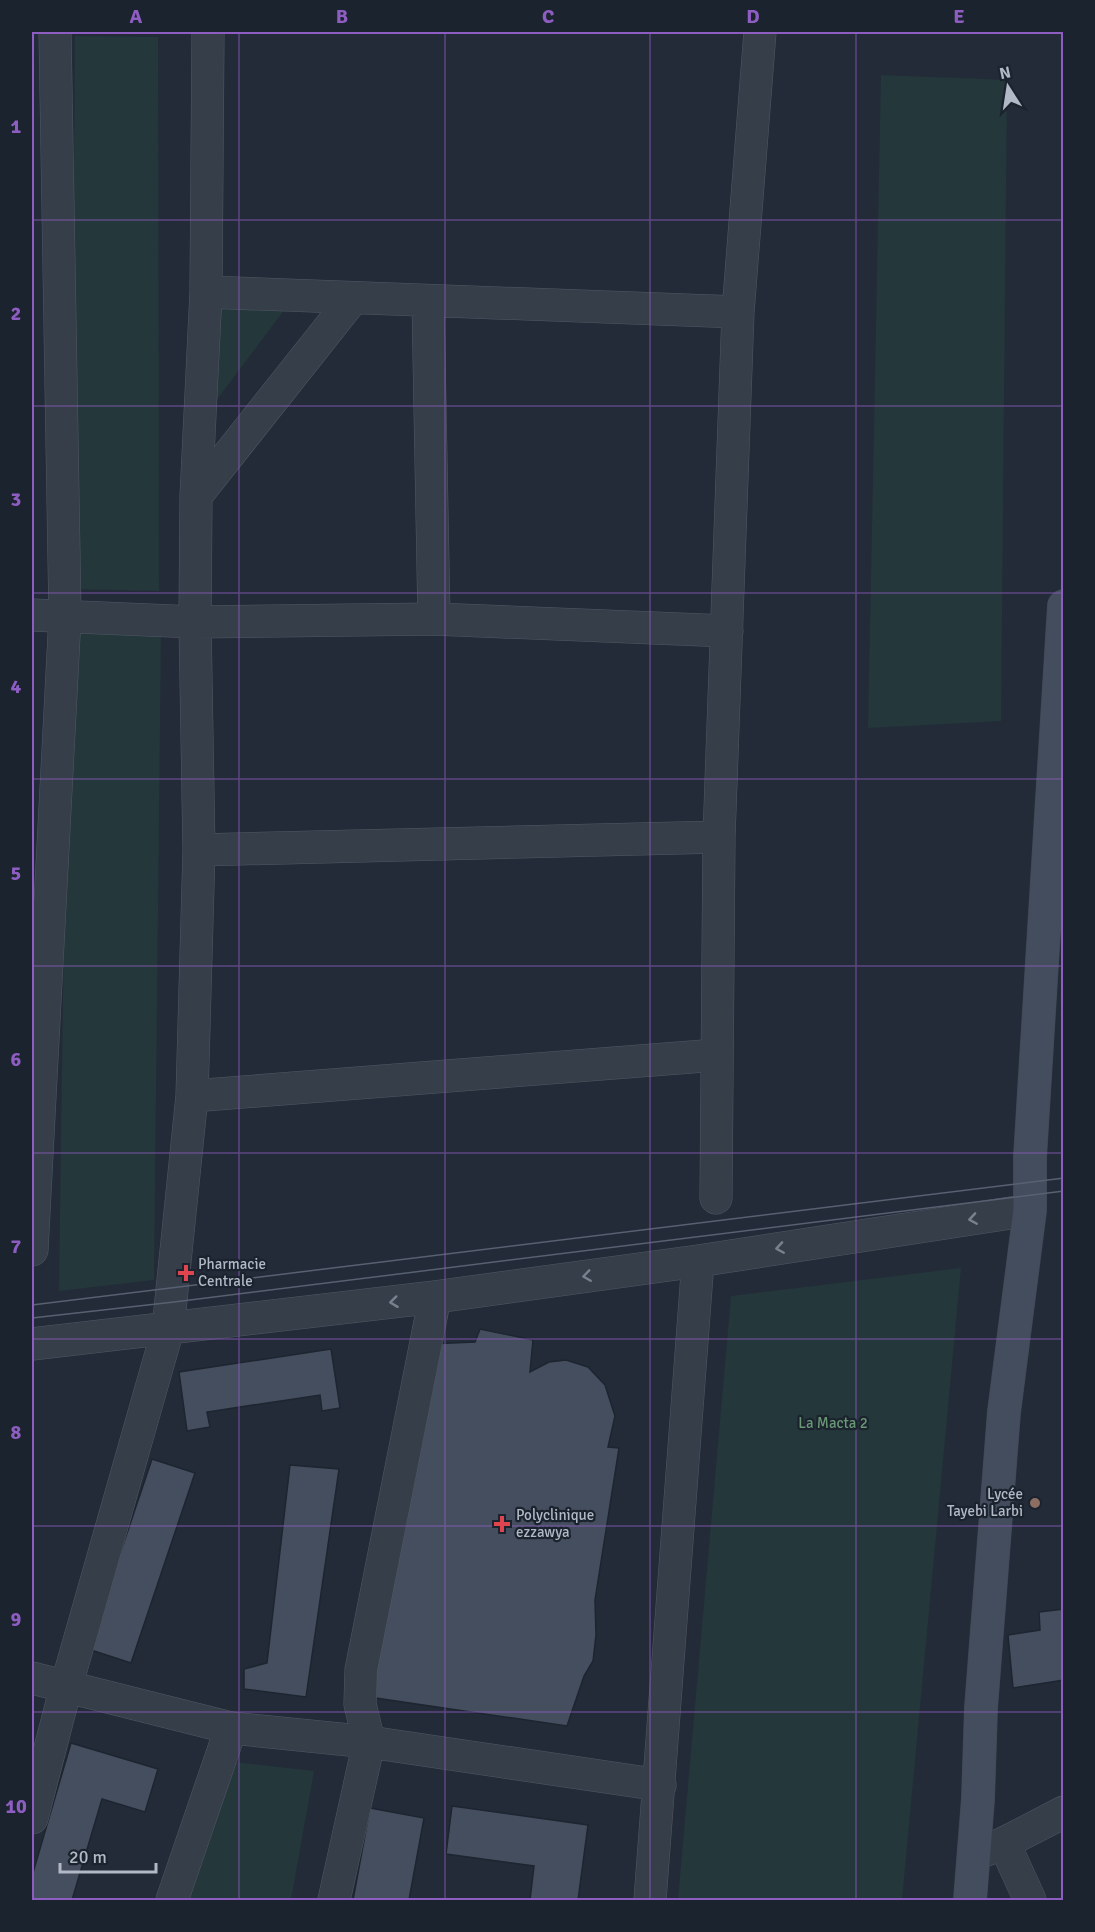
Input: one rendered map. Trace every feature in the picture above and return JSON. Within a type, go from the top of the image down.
[{"type":"main road","points":[[970,1900],[978,1799],[981,1707],[1004,1412],[1030,1210],[1030,1157],[1064,606]]},
{"type":"street","points":[[32,1250],[65,616],[55,32]]},
{"type":"street","points":[[32,1818],[66,1687],[168,1329],[192,1096],[199,850],[195,622],[196,496],[206,292],[208,32]]},
{"type":"street","points":[[716,1198],[719,837],[738,312],[760,32]]},
{"type":"street","points":[[206,292],[738,312]]},
{"type":"street","points":[[196,496],[353,297]]},
{"type":"street","points":[[428,301],[434,619]]},
{"type":"street","points":[[32,615],[195,622],[434,619],[727,631]]},
{"type":"street","points":[[199,850],[719,837]]},
{"type":"street","points":[[192,1096],[717,1055]]},
{"type":"street","points":[[32,1344],[435,1297],[698,1261],[1030,1210]]},
{"type":"street","points":[[650,1900],[698,1261]]},
{"type":"street","points":[[334,1900],[369,1742],[360,1704],[361,1670],[435,1297]]},
{"type":"street","points":[[32,1678],[231,1728],[369,1742],[660,1785]]},
{"type":"street","points":[[172,1900],[231,1728]]},
{"type":"street","points":[[974,1856],[1064,1812]]},
{"type":"street","points":[[1004,1843],[1030,1900]]},
{"type":"green space","points":[[75,36],[158,37],[159,591],[71,589]]},
{"type":"green space","points":[[881,75],[1007,80],[1001,721],[868,728]]},
{"type":"green space","points":[[210,305],[285,309],[212,406]]},
{"type":"green space","points":[[68,632],[161,633],[154,1280],[59,1291]]},
{"type":"green space","name":"La Macta 2","points":[[961,1268],[902,1900],[678,1900],[731,1296]]},
{"type":"green space","points":[[225,1761],[314,1771],[291,1900],[183,1900]]},
{"type":"building","name":"Polyclinique ezzawya","points":[[480,1329],[533,1340],[530,1372],[549,1362],[566,1360],[588,1367],[605,1385],[615,1416],[608,1447],[619,1448],[595,1600],[596,1635],[593,1661],[584,1676],[567,1726],[369,1697],[428,1344],[475,1342]]},
{"type":"building","points":[[331,1349],[340,1408],[322,1411],[320,1395],[207,1412],[210,1427],[187,1431],[179,1372]]},
{"type":"building","points":[[152,1459],[195,1473],[131,1663],[88,1649]]},
{"type":"building","points":[[290,1465],[339,1469],[306,1697],[244,1689],[244,1669],[267,1663]]},
{"type":"building","points":[[1064,1609],[1064,1680],[1013,1688],[1008,1635],[1040,1630],[1039,1612]]},
{"type":"building","points":[[71,1743],[158,1769],[145,1812],[102,1799],[72,1900],[32,1900],[32,1876]]},
{"type":"building","points":[[452,1806],[588,1825],[578,1900],[530,1900],[534,1866],[446,1854]]},
{"type":"building","points":[[370,1808],[424,1818],[409,1900],[353,1900]]},
{"type":"tram line","points":[[32,1305],[1064,1178]]},
{"type":"tram line","points":[[32,1318],[1064,1191]]},
{"type":"place","name":"Pharmacie Centrale","points":[[186,1273]]},
{"type":"place","name":"Lycée Tayebi Larbi","points":[[1035,1503]]},
{"type":"place","name":"Polyclinique ezzawya","points":[[502,1524]]}]
